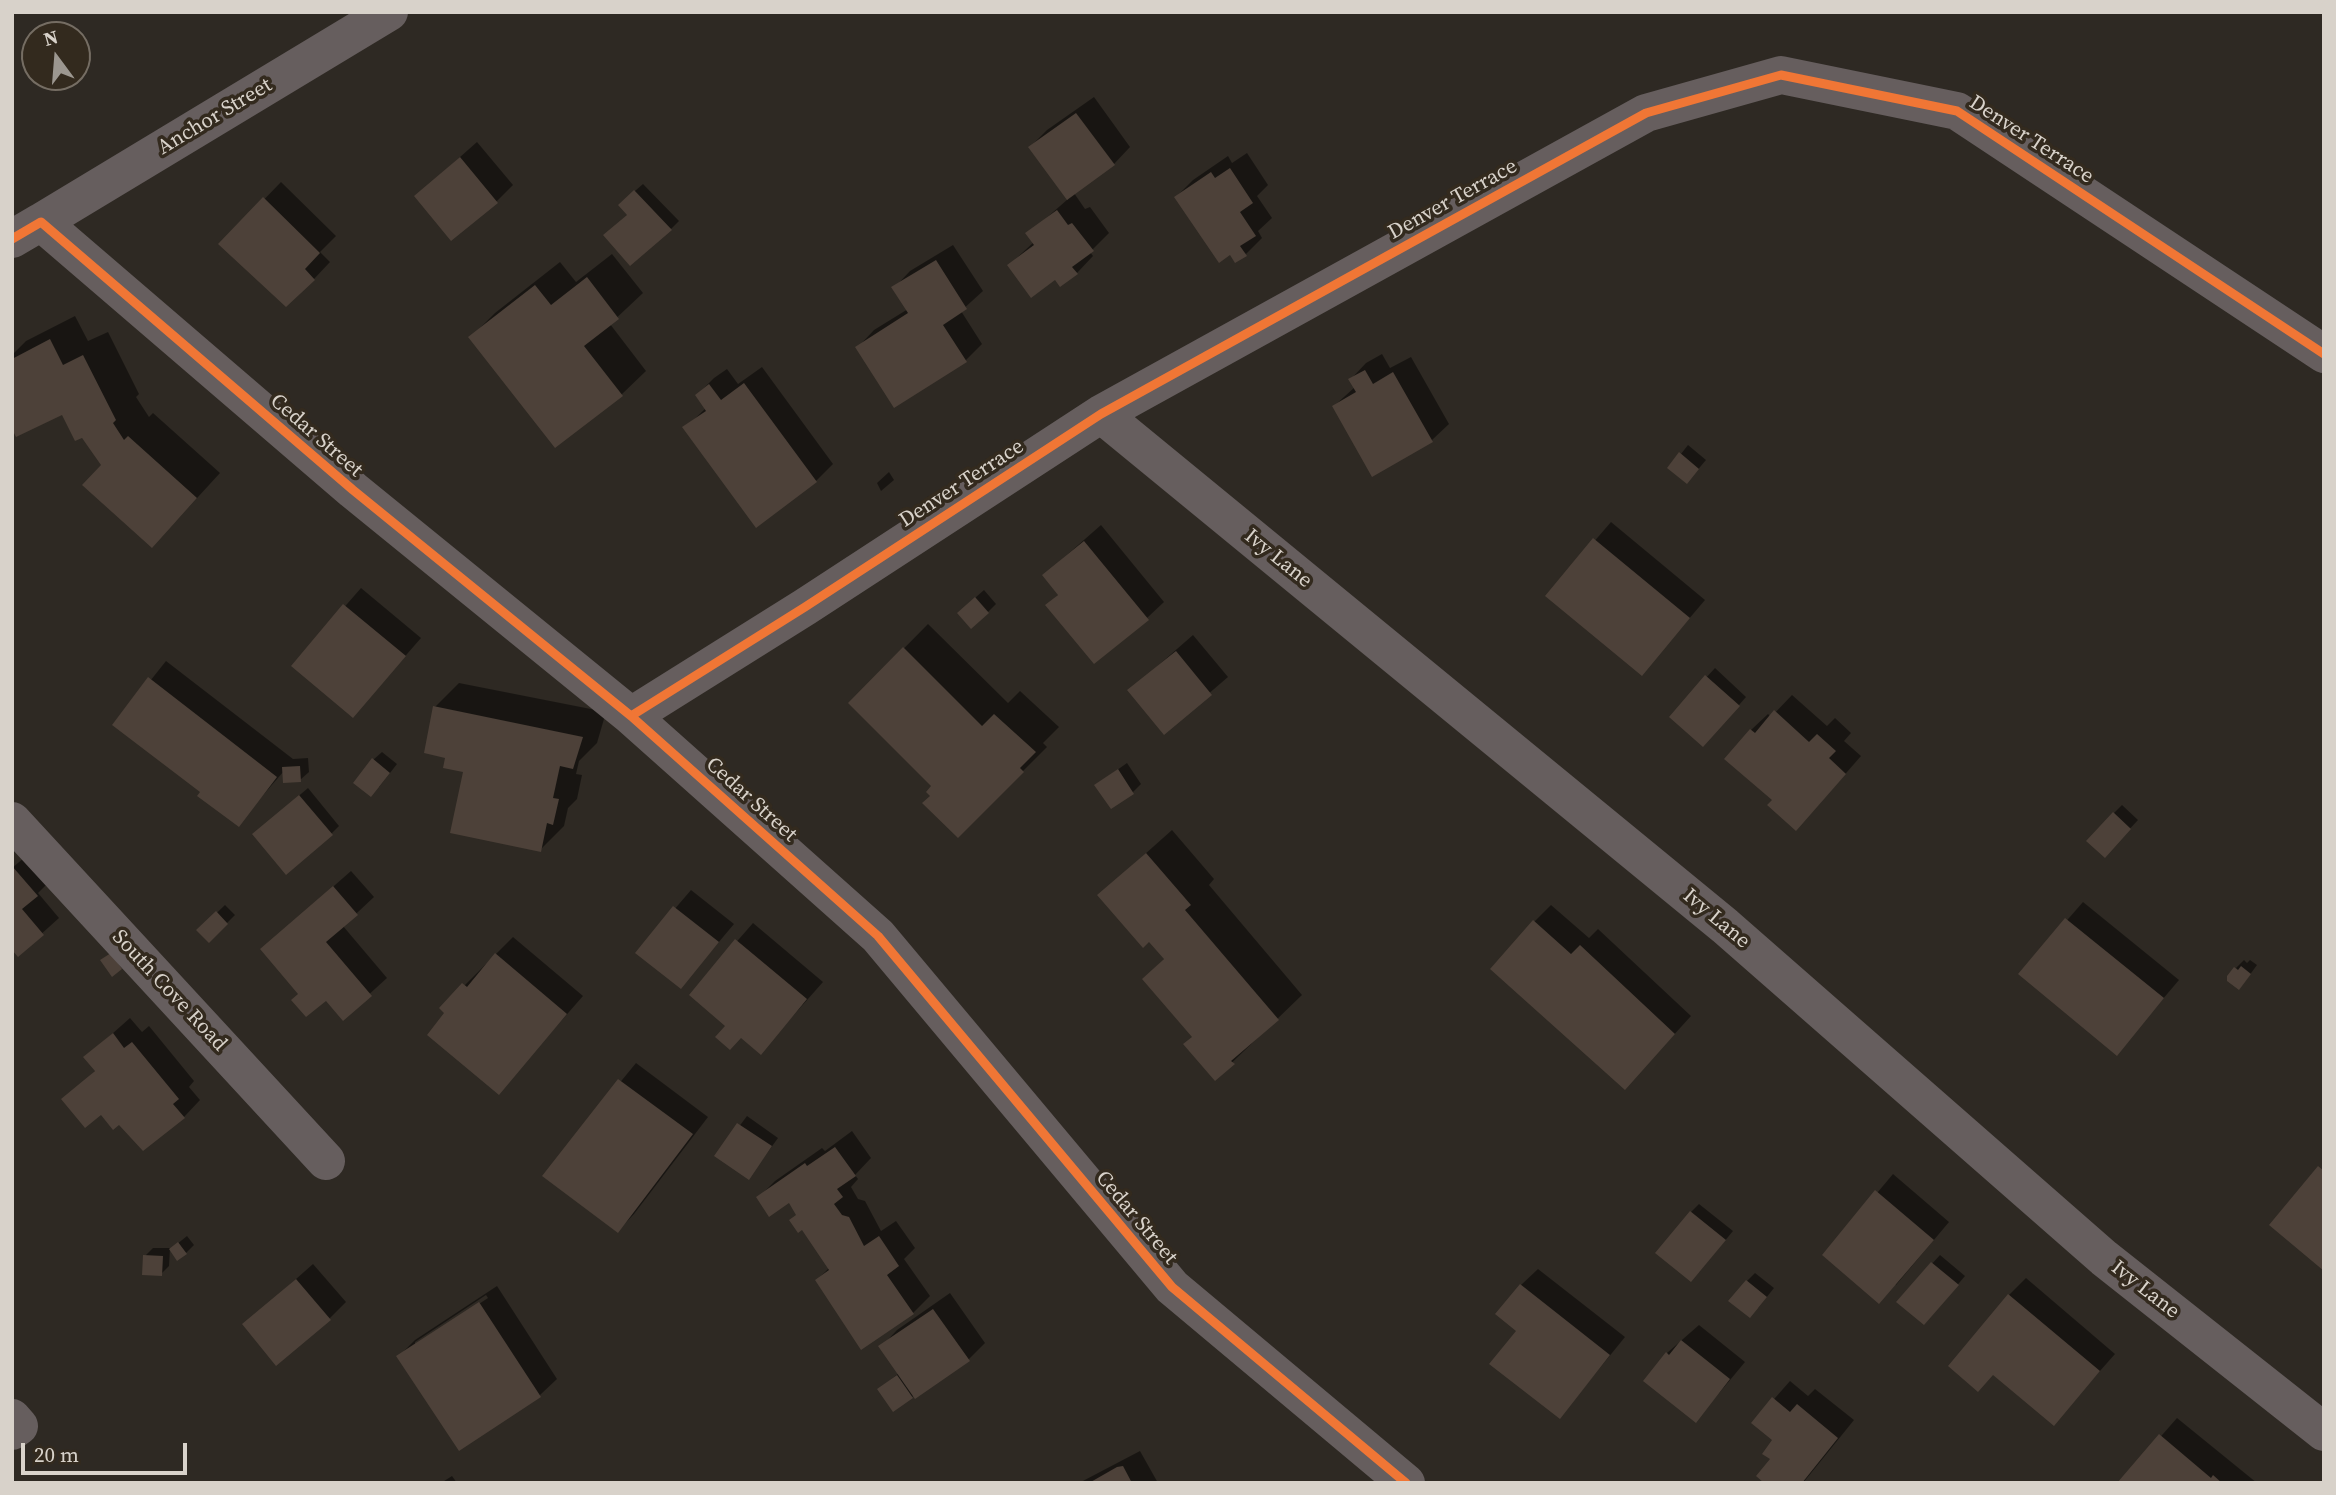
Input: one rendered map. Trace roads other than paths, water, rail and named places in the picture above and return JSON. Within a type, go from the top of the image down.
[{"type":"street","name":"Anchor Street","points":[[27,231],[389,12]]},
{"type":"street","name":"Denver Terrace","points":[[631,716],[805,607],[1101,414],[1646,113],[1782,75],[1957,111],[2324,354]]},
{"type":"street","name":"Cedar Street","points":[[27,231],[353,490],[631,716],[878,936],[1172,1287],[1406,1483]]},
{"type":"street","name":"Ivy Lane","points":[[1101,414],[1725,926],[2104,1258],[2324,1432]]},
{"type":"street","name":"South Cove Road","points":[[12,821],[326,1161]]},
{"type":"street","points":[[12,1418],[19,1426],[12,1432]]}]
